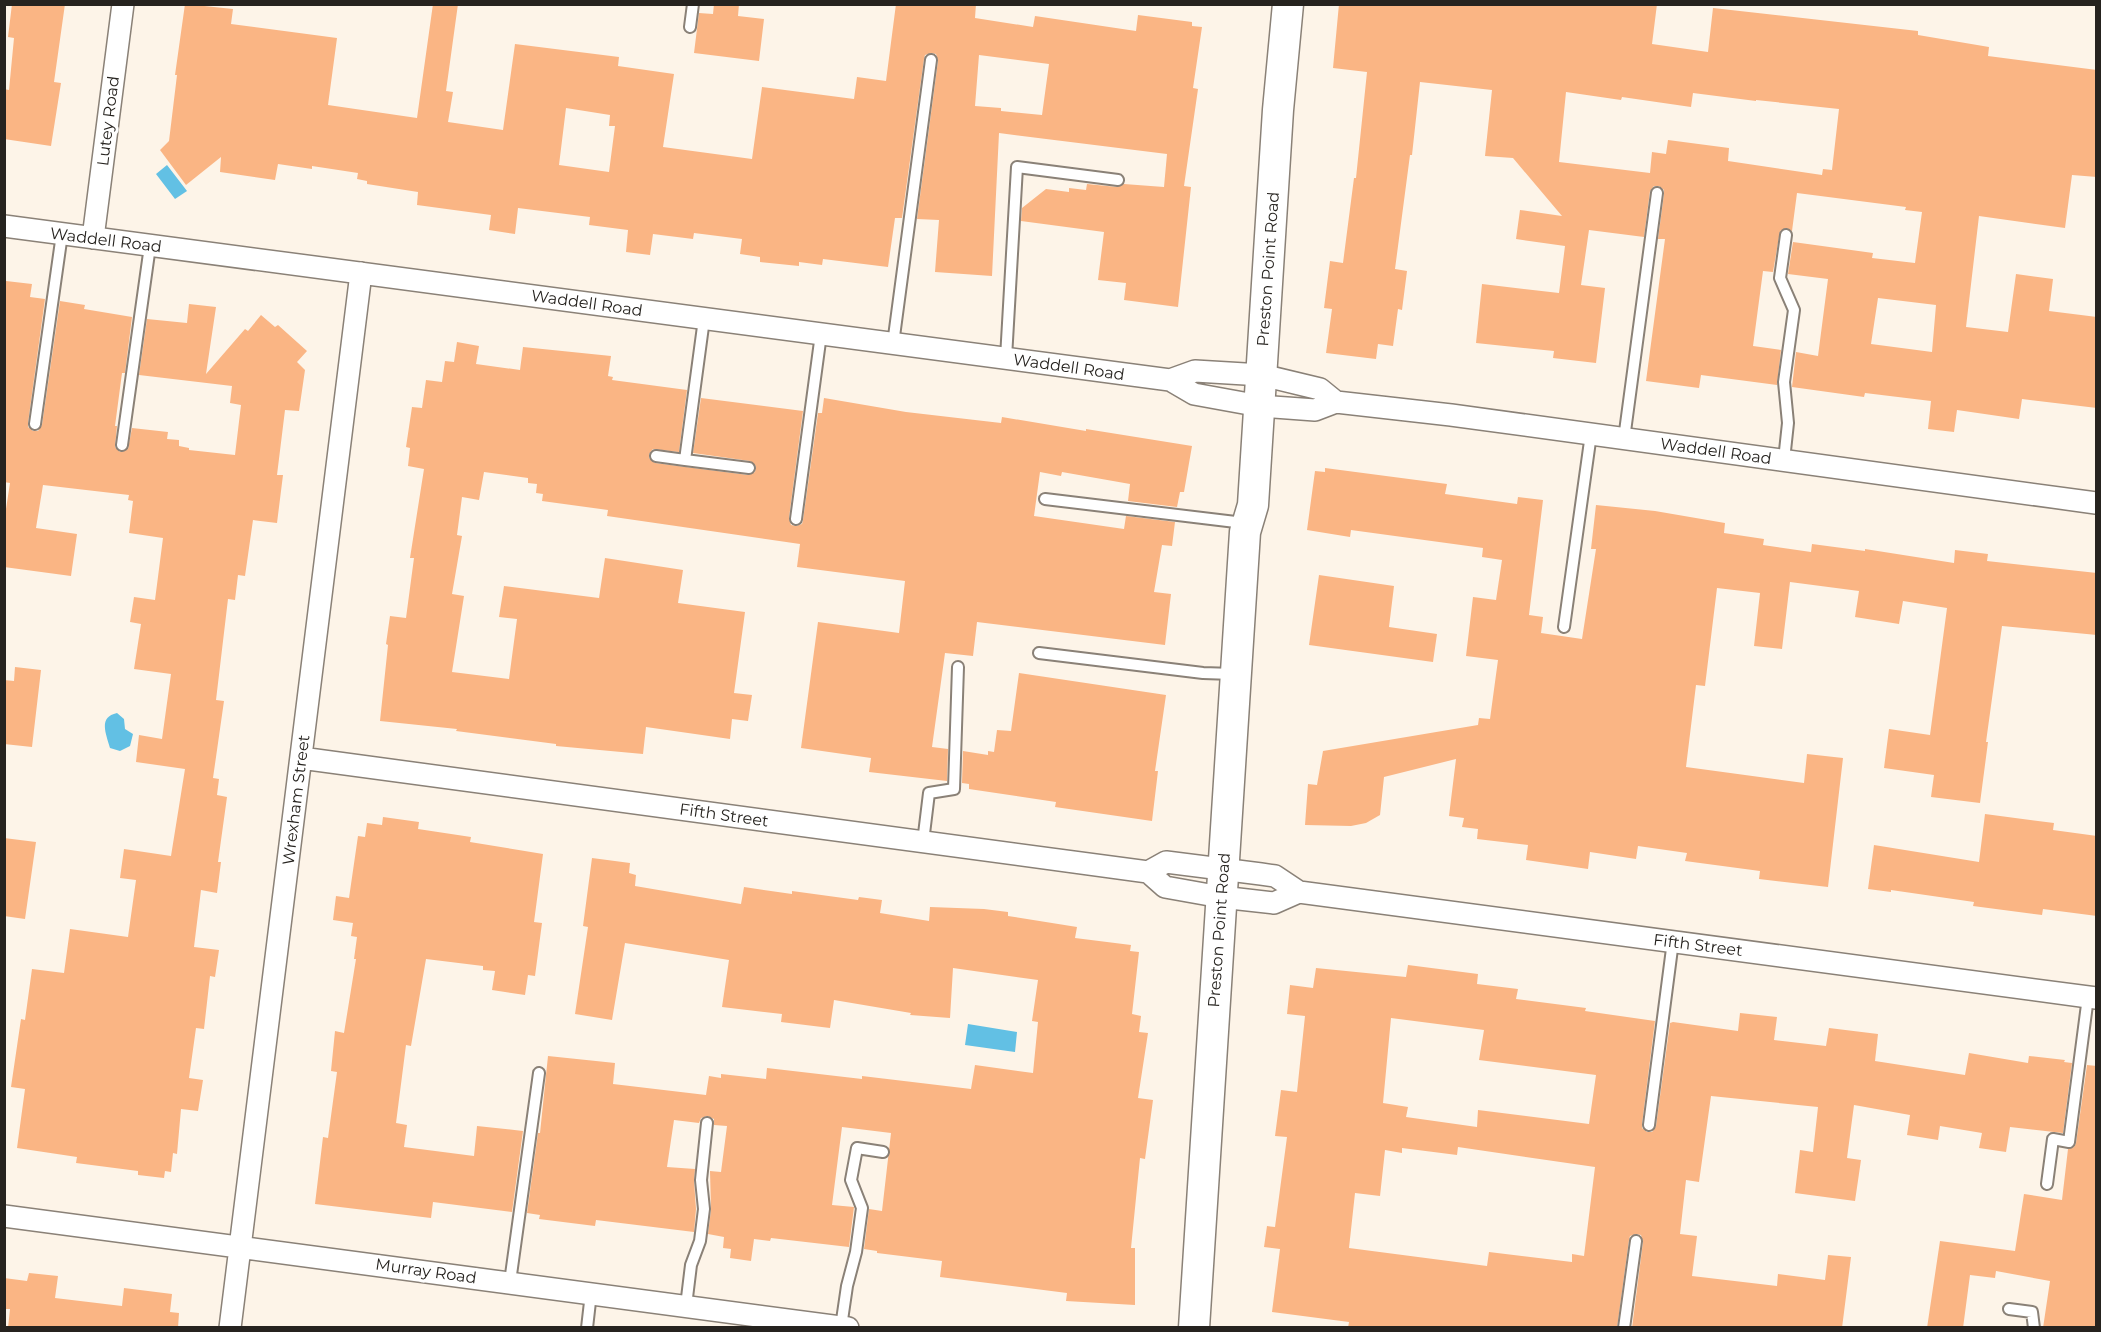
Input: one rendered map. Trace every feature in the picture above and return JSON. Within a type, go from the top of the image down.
[{"type":"main road","name":"Preston Point Road","points":[[1194,1328],[1244,528],[1253,505],[1252,404],[1266,4]]},
{"type":"main road","name":"Preston Point Road","points":[[1253,374],[1287,4]]},
{"type":"street","name":"Lutey Road","points":[[93,238],[123,4]]},
{"type":"street","name":"Waddell Road","points":[[4,226],[1170,380],[1194,394],[1252,404],[1315,410],[1336,402],[1591,434],[2097,503]]},
{"type":"street","name":"Wrexham Street","points":[[230,1328],[361,273]]},
{"type":"street","name":"Waddell Road","points":[[1170,380],[1195,371],[1253,374],[1320,389],[1336,402]]},
{"type":"street","name":"Fifth Street","points":[[301,758],[1148,872],[1165,887],[1222,883],[1274,903],[1299,892],[2092,997]]},
{"type":"street","name":"Murray Road","points":[[4,1216],[686,1306],[755,1321],[845,1327]]},
{"type":"lane","points":[[690,27],[693,4]]},
{"type":"lane","points":[[893,344],[931,60]]},
{"type":"lane","points":[[1006,358],[1017,167],[1118,180]]},
{"type":"lane","points":[[1624,439],[1657,193]]},
{"type":"lane","points":[[35,424],[62,234]]},
{"type":"lane","points":[[1784,460],[1788,423],[1784,382],[1794,310],[1780,278],[1786,235]]},
{"type":"lane","points":[[122,445],[150,246]]},
{"type":"lane","points":[[685,460],[704,319]]},
{"type":"lane","points":[[796,519],[821,334]]},
{"type":"lane","points":[[1564,627],[1591,434]]},
{"type":"lane","points":[[656,456],[748,468]]},
{"type":"lane","points":[[1045,499],[1244,528]]},
{"type":"lane","points":[[1039,653],[1203,673],[1236,674]]},
{"type":"lane","points":[[923,842],[929,793],[954,789],[958,667]]},
{"type":"lane","points":[[1649,1125],[1673,941]]},
{"type":"lane","points":[[2047,1184],[2054,1139],[2069,1142],[2092,997]]},
{"type":"lane","points":[[510,1282],[538,1073]]},
{"type":"lane","points":[[686,1306],[691,1265],[700,1241],[704,1209],[701,1180],[707,1123]]},
{"type":"lane","points":[[845,1327],[848,1286],[856,1252],[862,1208],[851,1180],[856,1148],[883,1152]]},
{"type":"lane","points":[[1624,1328],[1636,1241]]},
{"type":"lane","points":[[587,1328],[591,1293]]},
{"type":"lane","points":[[2009,1309],[2032,1312],[2034,1328]]},
{"type":"water","points":[[167,165],[187,191],[175,199],[156,174]]},
{"type":"water","points":[[117,713],[124,719],[125,729],[133,734],[130,746],[120,751],[110,748],[105,727],[107,718]]},
{"type":"water","points":[[968,1024],[1017,1032],[1015,1052],[965,1045]]},
{"type":"building","points":[[12,4],[65,4],[54,82],[61,83],[51,146],[4,139],[4,89],[9,90],[14,38],[8,37]]},
{"type":"building","points":[[185,4],[233,9],[231,24],[337,38],[328,105],[417,118],[433,4],[458,4],[446,91],[453,92],[448,122],[503,130],[515,44],[619,57],[618,66],[674,74],[663,147],[752,159],[762,87],[854,99],[857,77],[886,81],[896,4],[976,4],[975,18],[1033,27],[1035,16],[1136,31],[1138,15],[1192,22],[1192,26],[1202,27],[1193,88],[1198,89],[1184,186],[1191,187],[1178,307],[1124,300],[1126,283],[1098,280],[1104,232],[1021,221],[1022,208],[1046,189],[1069,192],[1069,188],[1086,190],[1087,184],[1117,187],[1124,184],[1164,187],[1167,154],[999,133],[992,276],[935,272],[939,220],[917,219],[938,61],[936,54],[925,55],[924,59],[902,218],[895,218],[888,267],[823,259],[822,265],[799,262],[799,266],[760,262],[760,257],[740,254],[742,239],[694,233],[693,239],[653,234],[650,255],[626,252],[628,230],[589,225],[590,217],[518,208],[515,234],[489,230],[491,215],[417,205],[418,192],[367,184],[367,181],[357,179],[358,173],[312,166],[312,169],[278,164],[275,180],[220,172],[221,157],[186,185],[160,150],[169,141],[177,75],[175,75]],"holes":[[[979,55],[1049,64],[1042,115],[975,106]],[[566,108],[610,115],[609,126],[615,126],[609,172],[559,165]]]},
{"type":"building","points":[[714,4],[739,4],[738,16],[764,19],[759,61],[694,53],[699,13],[713,14]]},
{"type":"building","points":[[1339,4],[1657,4],[1652,44],[1708,52],[1713,8],[1918,31],[1918,35],[1989,47],[1988,56],[2097,70],[2097,177],[2072,175],[2065,228],[1979,216],[1966,327],[2008,332],[2016,274],[2053,279],[2049,311],[2097,317],[2097,408],[2022,399],[2019,419],[1957,410],[1954,432],[1928,429],[1931,401],[1865,393],[1864,397],[1792,387],[1796,352],[1818,356],[1828,279],[1788,274],[1793,242],[1873,253],[1872,258],[1915,263],[1922,212],[1905,210],[1906,207],[1797,193],[1792,231],[1786,228],[1780,231],[1773,272],[1763,271],[1753,346],[1781,350],[1777,385],[1701,375],[1699,388],[1646,381],[1665,239],[1658,239],[1664,194],[1664,190],[1659,186],[1654,186],[1650,191],[1644,237],[1589,230],[1581,285],[1605,288],[1596,363],[1553,358],[1554,351],[1476,343],[1482,284],[1559,293],[1565,246],[1516,239],[1520,210],[1562,216],[1513,158],[1485,156],[1492,90],[1420,82],[1395,269],[1407,271],[1402,310],[1398,309],[1393,346],[1378,344],[1376,359],[1326,353],[1332,309],[1324,308],[1330,261],[1343,263],[1354,178],[1356,178],[1367,72],[1333,68]],"holes":[[[1566,92],[1691,107],[1693,93],[1839,109],[1832,170],[1823,169],[1822,175],[1728,161],[1729,148],[1668,140],[1666,154],[1652,152],[1650,173],[1559,162]],[[1878,298],[1936,305],[1932,352],[1871,344]]]},
{"type":"building","points":[[6,281],[32,284],[30,297],[45,299],[28,423],[28,427],[33,431],[38,431],[42,425],[60,301],[85,305],[84,309],[132,317],[115,426],[117,426],[115,447],[120,452],[128,449],[132,428],[168,432],[167,439],[179,440],[179,446],[189,448],[189,450],[235,455],[241,405],[230,403],[232,386],[139,375],[147,319],[187,323],[189,304],[216,307],[206,374],[245,329],[248,331],[261,315],[275,327],[278,325],[307,351],[297,362],[305,370],[299,411],[285,410],[277,475],[283,475],[277,523],[253,520],[245,576],[238,575],[235,600],[228,599],[216,700],[224,701],[213,778],[219,779],[217,795],[227,797],[218,862],[221,862],[217,893],[201,890],[194,947],[219,950],[215,977],[210,976],[204,1029],[196,1028],[189,1078],[203,1080],[198,1111],[181,1109],[177,1154],[173,1153],[171,1172],[165,1171],[164,1178],[138,1175],[138,1171],[76,1163],[77,1157],[17,1148],[25,1089],[11,1087],[21,1019],[25,1020],[32,969],[64,973],[70,929],[128,937],[136,880],[120,878],[124,849],[171,856],[185,769],[136,762],[139,735],[162,739],[171,674],[134,669],[141,624],[130,622],[134,597],[155,600],[163,538],[129,533],[133,501],[128,500],[129,495],[43,485],[36,528],[77,534],[71,576],[4,567],[4,522],[10,483],[4,482],[4,294]]},
{"type":"building","points":[[457,342],[479,346],[476,364],[520,370],[523,347],[611,356],[608,376],[613,377],[612,380],[687,390],[679,452],[653,449],[649,458],[655,463],[748,475],[755,472],[756,466],[750,461],[693,453],[701,398],[803,411],[789,518],[791,525],[796,526],[802,524],[803,520],[818,413],[822,413],[824,398],[906,412],[1001,423],[1002,417],[1192,446],[1184,492],[1180,492],[1177,507],[1128,501],[1130,484],[1062,472],[1061,476],[1040,472],[1034,516],[1124,529],[1126,516],[1175,522],[1172,546],[1162,545],[1154,592],[1171,594],[1165,645],[977,622],[973,656],[945,653],[932,747],[948,749],[947,781],[869,772],[871,758],[801,748],[818,622],[899,633],[905,581],[797,567],[800,544],[607,516],[608,510],[542,501],[543,494],[536,493],[537,484],[528,483],[528,478],[484,472],[479,500],[462,497],[457,535],[462,536],[452,594],[464,596],[452,672],[509,679],[517,619],[499,617],[504,586],[599,598],[605,558],[683,570],[678,603],[745,612],[734,693],[752,695],[748,721],[732,719],[730,739],[646,727],[643,754],[556,746],[556,744],[456,731],[457,729],[380,721],[390,616],[406,618],[414,558],[410,558],[424,469],[408,466],[410,448],[406,447],[412,407],[422,408],[426,380],[442,382],[445,361],[454,362]]},
{"type":"building","points":[[1325,468],[1447,484],[1445,494],[1517,504],[1518,497],[1543,500],[1529,615],[1543,617],[1541,633],[1582,639],[1596,549],[1591,549],[1596,505],[1655,511],[1725,523],[1724,533],[1764,539],[1763,545],[1811,552],[1812,544],[1865,551],[1865,549],[1954,563],[1955,550],[1988,554],[1987,561],[2097,573],[2097,635],[2002,626],[1980,803],[1931,797],[1934,775],[1884,768],[1889,729],[1930,735],[1947,608],[1903,601],[1899,624],[1855,617],[1859,591],[1790,582],[1782,649],[1754,646],[1760,593],[1717,588],[1705,686],[1696,685],[1686,767],[1804,783],[1807,754],[1843,758],[1828,887],[1759,879],[1760,871],[1685,861],[1687,853],[1638,846],[1636,859],[1590,852],[1588,869],[1526,860],[1528,845],[1477,839],[1478,829],[1462,827],[1464,818],[1449,816],[1456,759],[1384,777],[1380,815],[1366,823],[1351,826],[1305,825],[1308,784],[1317,785],[1323,751],[1478,725],[1479,718],[1490,719],[1498,660],[1466,656],[1473,597],[1496,600],[1502,560],[1482,557],[1483,548],[1351,530],[1350,537],[1307,530],[1315,471],[1325,472]]},
{"type":"building","points":[[1319,575],[1394,586],[1389,627],[1437,634],[1433,662],[1309,645]]},
{"type":"building","points":[[15,667],[41,670],[32,747],[4,744],[4,680],[14,681]]},
{"type":"building","points":[[1019,673],[1166,695],[1155,771],[1158,771],[1152,821],[1055,807],[1056,802],[969,789],[969,784],[962,783],[963,751],[988,755],[988,751],[994,752],[997,730],[1011,731]]},
{"type":"building","points":[[1985,814],[2054,823],[2053,830],[2097,836],[2097,916],[2043,909],[2042,915],[1973,906],[1974,902],[1891,890],[1891,892],[1868,889],[1874,845],[1979,862]]},
{"type":"building","points":[[383,817],[419,822],[418,829],[471,837],[470,842],[543,854],[534,922],[542,923],[535,976],[528,975],[525,995],[492,990],[495,971],[483,970],[483,966],[426,959],[411,1046],[406,1045],[396,1123],[407,1125],[404,1147],[474,1156],[477,1126],[523,1131],[512,1212],[433,1202],[431,1218],[315,1204],[323,1137],[328,1138],[337,1072],[331,1071],[335,1031],[344,1033],[356,959],[354,959],[357,937],[351,936],[353,923],[333,920],[336,896],[349,898],[358,836],[365,837],[367,823],[382,825]]},
{"type":"building","points":[[4,838],[36,842],[25,919],[4,916]]},
{"type":"building","points":[[592,858],[630,863],[629,873],[636,875],[635,886],[741,904],[744,887],[792,894],[792,891],[858,900],[859,897],[882,900],[880,913],[929,921],[930,907],[984,909],[1008,912],[1008,916],[1077,927],[1075,938],[1131,945],[1130,951],[1139,952],[1132,1014],[1141,1016],[1139,1032],[1148,1033],[1138,1098],[1153,1100],[1145,1159],[1140,1158],[1131,1248],[1135,1248],[1135,1305],[1066,1301],[1067,1293],[940,1277],[942,1261],[877,1253],[877,1251],[864,1249],[869,1209],[882,1211],[891,1133],[842,1127],[832,1205],[854,1207],[849,1247],[771,1238],[770,1241],[754,1239],[751,1261],[730,1258],[731,1249],[723,1248],[724,1237],[708,1234],[711,1210],[710,1171],[721,1172],[727,1126],[714,1125],[714,1119],[707,1116],[701,1118],[699,1123],[674,1120],[667,1167],[695,1169],[694,1232],[596,1220],[595,1226],[539,1219],[540,1215],[527,1213],[538,1133],[540,1133],[548,1056],[615,1063],[613,1084],[706,1095],[709,1076],[721,1078],[721,1074],[766,1079],[767,1068],[971,1089],[975,1065],[1033,1073],[1038,1022],[1032,1021],[1038,980],[953,968],[950,1018],[910,1015],[911,1013],[834,1000],[830,1028],[781,1022],[782,1014],[722,1007],[729,960],[625,943],[612,1020],[575,1014],[588,927],[583,926]]},
{"type":"building","points":[[1408,965],[1478,974],[1477,984],[1518,989],[1516,999],[1586,1008],[1585,1011],[1655,1021],[1642,1124],[1642,1128],[1647,1132],[1652,1132],[1656,1126],[1670,1023],[1738,1031],[1740,1013],[1777,1017],[1774,1040],[1826,1046],[1829,1028],[1878,1034],[1875,1061],[1965,1075],[1969,1053],[2028,1063],[2029,1056],[2065,1060],[2064,1062],[2072,1063],[2063,1133],[2010,1127],[2006,1152],[1979,1148],[1982,1133],[1940,1126],[1938,1140],[1907,1135],[1910,1115],[1854,1105],[1847,1158],[1861,1160],[1855,1201],[1795,1193],[1800,1150],[1813,1152],[1818,1107],[1711,1096],[1699,1182],[1686,1180],[1680,1234],[1697,1236],[1692,1276],[1777,1286],[1778,1274],[1825,1280],[1828,1255],[1851,1257],[1842,1328],[1632,1328],[1643,1242],[1641,1235],[1636,1234],[1630,1236],[1629,1240],[1617,1328],[1348,1328],[1349,1322],[1272,1312],[1280,1249],[1264,1247],[1267,1226],[1275,1227],[1287,1137],[1275,1136],[1281,1090],[1297,1092],[1305,1016],[1287,1014],[1290,985],[1313,988],[1316,968],[1406,977]],"holes":[[[1391,1018],[1484,1030],[1479,1060],[1596,1075],[1589,1124],[1478,1110],[1477,1127],[1406,1117],[1408,1107],[1383,1103]],[[1458,1147],[1595,1167],[1584,1256],[1572,1254],[1572,1262],[1489,1252],[1487,1266],[1349,1248],[1355,1193],[1380,1196],[1385,1150],[1402,1153],[1402,1148],[1457,1155]]]},
{"type":"building","points":[[2087,1065],[2097,1066],[2097,1328],[2043,1328],[2050,1281],[1996,1271],[1995,1278],[1970,1275],[1963,1328],[1927,1328],[1940,1241],[2015,1251],[2024,1194],[2062,1200],[2068,1149],[2074,1147],[2076,1143]]},
{"type":"building","points":[[29,1273],[58,1276],[55,1298],[122,1306],[124,1288],[172,1294],[170,1312],[179,1313],[178,1328],[8,1328],[10,1309],[4,1309],[4,1278],[27,1281]]}]
